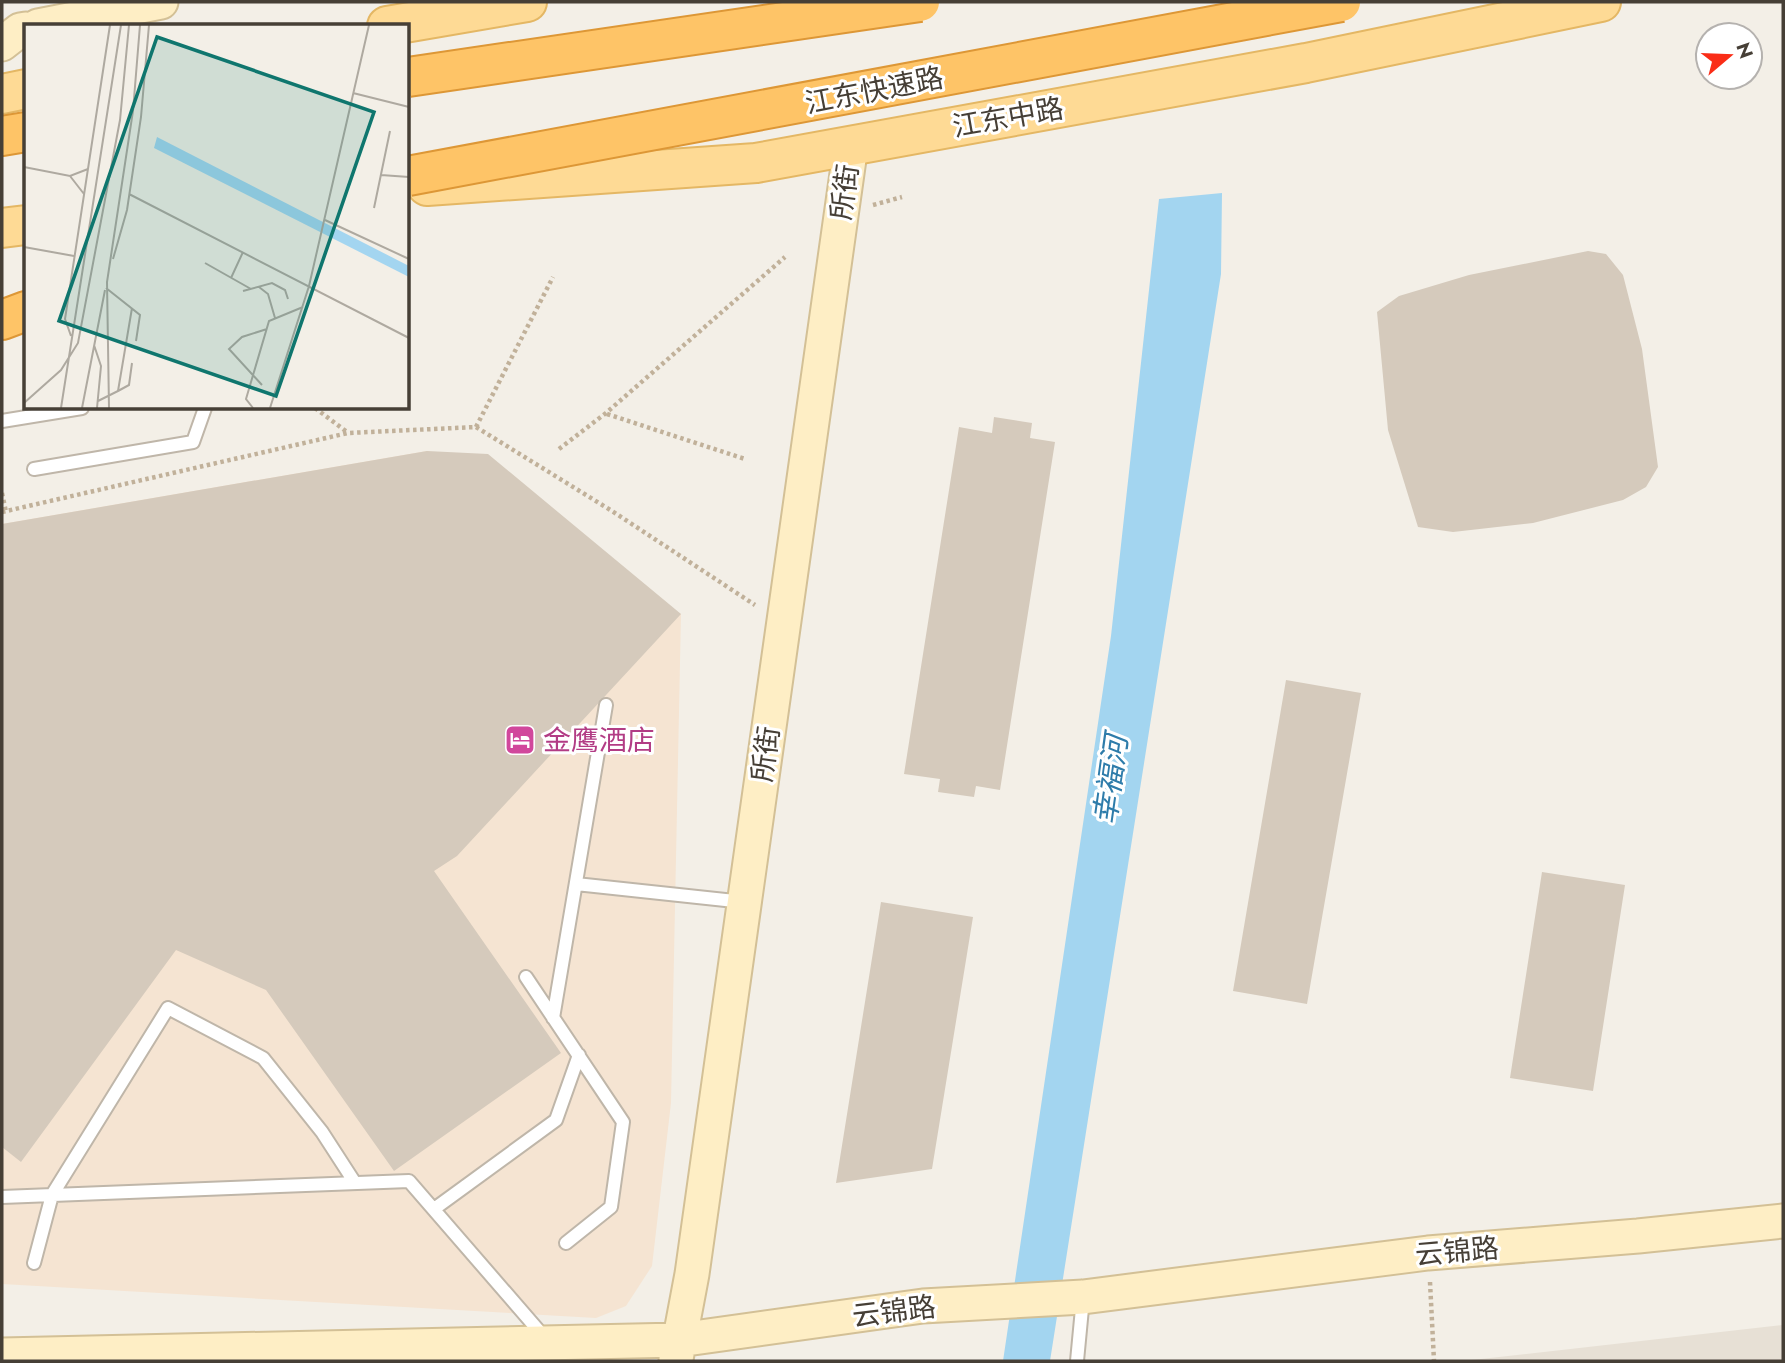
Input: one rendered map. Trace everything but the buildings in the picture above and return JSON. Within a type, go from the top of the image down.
[{"type":"highway","points":[[410,77],[920,2]]},
{"type":"highway","name":"江东快速路","points":[[410,176],[1341,2]]},
{"type":"highway","points":[[2,136],[24,132]]},
{"type":"highway","points":[[2,320],[24,312]]},
{"type":"main road","points":[[399,24],[527,2]]},
{"type":"main road","name":"江东中路","points":[[410,187],[756,163],[1306,63],[1601,2]]},
{"type":"main road","points":[[2,94],[24,89]]},
{"type":"main road","points":[[2,228],[24,225]]},
{"type":"street","points":[[48,24],[161,2]]},
{"type":"street","points":[[2,44],[24,29]]},
{"type":"street","name":"所街","points":[[677,1351],[692,1274],[851,145]]},
{"type":"street","name":"云锦路","points":[[2,1354],[549,1343],[677,1351],[923,1306],[1083,1297],[1428,1253],[1783,1221]]},
{"type":"lane","points":[[2,421],[70,410]]},
{"type":"lane","points":[[34,469],[193,442],[204,410]]},
{"type":"lane","points":[[553,1018],[606,705]]},
{"type":"lane","points":[[576,884],[744,902]]},
{"type":"lane","points":[[526,977],[623,1122],[611,1207],[566,1242]]},
{"type":"lane","points":[[34,1263],[52,1195],[168,1008],[263,1058],[322,1132],[355,1182]]},
{"type":"lane","points":[[434,1209],[556,1120],[579,1055]]},
{"type":"lane","points":[[2,1197],[409,1181],[549,1343]]},
{"type":"lane","points":[[1077,1361],[1083,1297]]},
{"type":"path","points":[[559,449],[606,413],[785,257]]},
{"type":"path","points":[[476,427],[553,277]]},
{"type":"path","points":[[318,410],[348,433]]},
{"type":"path","points":[[606,413],[745,459]]},
{"type":"path","points":[[2,494],[4,512],[348,433],[476,427],[612,511],[783,624]]},
{"type":"path","points":[[1428,1253],[1434,1361]]},
{"type":"shaded area","points":[[427,451],[681,614],[671,1103],[652,1266],[626,1306],[596,1318],[2,1284],[2,524]]},
{"type":"shaded area","points":[[1783,1325],[1783,1361],[1463,1361]]},
{"type":"water","name":"幸福河","points":[[1222,193],[1221,274],[1050,1361],[1003,1361],[1111,636],[1159,199]]},
{"type":"place","name":"金鹰酒店","points":[[520,740]]}]
